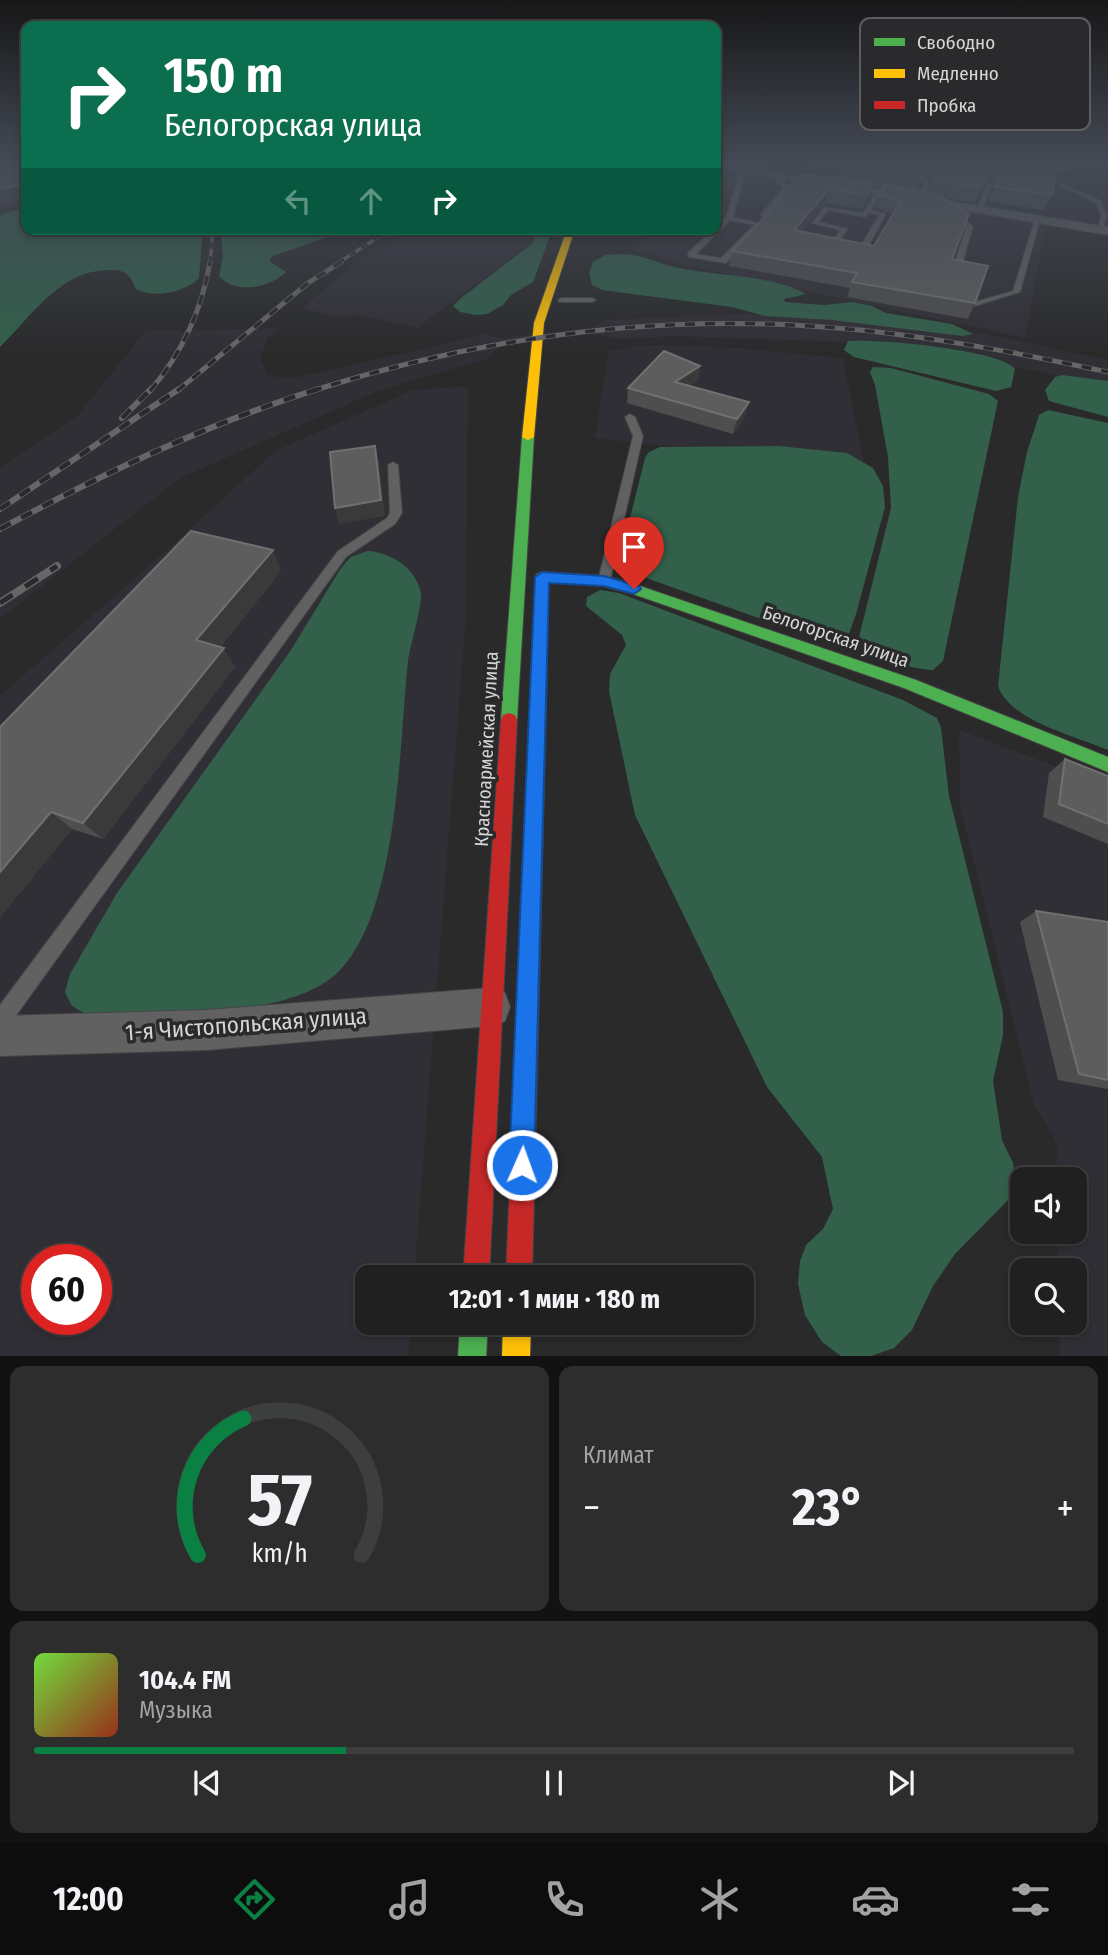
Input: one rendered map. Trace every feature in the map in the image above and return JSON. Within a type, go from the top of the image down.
[{"type":"main road","name":"Красноармейская улица","points":[[477,1265],[517,578],[537,331],[569,235]]},
{"type":"main road","points":[[551,378],[556,326],[584,235]]},
{"type":"main road","name":"Белогорская улица","points":[[519,1265],[542,570],[604,581],[910,684],[1108,765]]},
{"type":"main road","points":[[472,1356],[473,1335]]},
{"type":"main road","points":[[516,1356],[517,1335]]},
{"type":"street","points":[[1075,226],[1104,231]]},
{"type":"street","name":"1-я Чистопольская улица","points":[[0,1036],[207,1030],[491,1007]]},
{"type":"lane","points":[[712,235],[691,255],[723,261],[757,226]]},
{"type":"lane","points":[[832,226],[845,229],[831,246],[861,252],[876,226]]},
{"type":"lane","points":[[958,265],[970,226]]},
{"type":"lane","points":[[978,304],[1016,292],[1035,226]]},
{"type":"lane","points":[[562,300],[592,300]]},
{"type":"lane","points":[[604,581],[638,436],[630,417]]},
{"type":"lane","points":[[0,1021],[342,554],[356,542],[372,535],[396,513],[393,465]]},
{"type":"shaded area","points":[[721,226],[1046,226],[1025,338],[681,264],[634,250],[650,235],[721,235]]},
{"type":"shaded area","points":[[403,235],[532,235],[529,245],[417,328],[360,315],[334,316],[302,308],[358,261]]},
{"type":"shaded area","points":[[747,314],[830,316],[986,334],[1108,360],[1108,387],[981,359],[842,342],[677,336],[616,339],[594,334],[502,344],[489,358],[380,390],[180,478],[0,619],[0,468],[78,416],[145,331],[279,328],[268,337],[260,359],[267,374],[280,378],[299,377],[486,334],[500,338],[591,328],[606,320]]},
{"type":"shaded area","points":[[649,345],[739,348],[843,358],[865,469],[595,438],[609,351]]},
{"type":"shaded area","points":[[468,386],[465,627],[415,1265],[355,1265],[355,1335],[410,1335],[408,1356],[0,1356],[0,696],[165,552],[275,451],[413,390]]},
{"type":"shaded area","points":[[959,730],[1108,786],[1108,1356],[1060,1356],[1059,1335],[1087,1335],[1087,1258],[1058,1258],[1058,1244],[1087,1244],[1087,1167],[1057,1167],[1057,1143],[1034,1104],[960,806]]},
{"type":"green space","points":[[0,226],[21,226],[21,235],[203,235],[199,278],[186,287],[160,294],[143,292],[136,289],[129,276],[119,270],[91,272],[75,278],[48,297],[0,347]]},
{"type":"green space","points":[[221,235],[330,236],[273,256],[269,261],[286,272],[271,282],[252,287],[234,286],[219,276],[223,256]]},
{"type":"green space","points":[[535,235],[550,235],[533,282],[487,314],[460,312],[453,306],[461,298],[533,243]]},
{"type":"green space","points":[[606,255],[642,257],[678,268],[779,283],[806,294],[784,299],[785,302],[823,305],[853,302],[872,306],[886,313],[952,324],[973,334],[962,336],[832,320],[765,316],[732,307],[602,290],[592,285],[589,273],[593,262]]},
{"type":"green space","points":[[848,341],[909,344],[986,356],[1015,369],[1011,387],[996,391],[854,357],[844,350]]},
{"type":"green space","points":[[873,367],[891,368],[989,394],[998,401],[943,661],[933,670],[914,668],[880,658],[870,653],[858,641],[891,508],[888,457],[875,385],[870,372]]},
{"type":"green space","points":[[1062,375],[1108,381],[1108,417],[1049,401],[1045,390],[1055,377]]},
{"type":"green space","points":[[1048,410],[1108,423],[1108,750],[1029,718],[1005,698],[998,686],[1018,497],[1027,452],[1039,415]]},
{"type":"green space","points":[[779,446],[847,453],[873,468],[883,486],[885,507],[856,614],[849,634],[839,640],[809,636],[621,569],[619,562],[645,458],[649,452],[660,447]]},
{"type":"green space","points":[[367,551],[385,554],[408,569],[418,584],[421,598],[408,661],[398,782],[384,872],[373,912],[357,947],[336,974],[314,989],[285,1000],[253,1007],[183,1014],[89,1016],[72,1006],[65,992],[70,974],[117,893],[291,650],[341,568],[351,557]]},
{"type":"green space","points":[[600,590],[619,593],[903,700],[937,718],[941,728],[949,796],[1003,1012],[1003,1035],[993,1081],[1002,1140],[1013,1167],[1010,1167],[1010,1198],[955,1254],[933,1286],[912,1330],[894,1348],[871,1356],[841,1356],[822,1342],[805,1315],[798,1284],[800,1261],[806,1245],[823,1229],[833,1209],[822,1157],[767,1087],[635,815],[609,691],[610,674],[626,645],[622,635],[586,606],[587,597]]},
{"type":"building","points":[[756,226],[797,226],[794,230],[874,246],[886,226],[964,226],[952,259],[988,266],[975,303],[852,282],[857,273],[732,251]]},
{"type":"building","points":[[664,351],[700,366],[675,382],[749,402],[737,419],[628,388]]},
{"type":"building","points":[[375,446],[381,500],[335,508],[330,452]]},
{"type":"building","points":[[191,531],[273,550],[196,640],[224,648],[83,823],[51,812],[0,872],[0,727]]},
{"type":"building","points":[[1065,759],[1108,776],[1108,824],[1059,804]]},
{"type":"building","points":[[1036,911],[1108,922],[1108,1080],[1079,1074]]},
{"type":"railway","points":[[210,263],[212,235]]},
{"type":"railway","points":[[338,263],[382,235]]},
{"type":"railway","points":[[150,391],[172,362],[189,330],[202,297],[210,262]]},
{"type":"railway","points":[[177,391],[308,283],[341,262]]},
{"type":"railway","points":[[312,391],[372,373],[495,345],[620,328],[683,324],[809,326],[884,333],[997,350],[1108,372]]},
{"type":"railway","points":[[122,418],[151,389]]},
{"type":"railway","points":[[0,509],[179,389]]},
{"type":"railway","points":[[312,391],[318,389]]},
{"type":"railway","points":[[0,529],[77,489],[195,434],[312,391]]},
{"type":"railway","points":[[0,603],[57,566]]},
{"type":"traffic: fast","points":[[509,720],[528,437]]},
{"type":"traffic: fast","points":[[542,577],[604,581],[634,589],[910,684],[1108,765]]},
{"type":"traffic: fast","points":[[538,702],[541,611]]},
{"type":"traffic: fast","points":[[472,1356],[473,1335]]},
{"type":"traffic: slow","points":[[528,437],[539,323],[569,235]]},
{"type":"traffic: slow","points":[[516,1356],[517,1335]]},
{"type":"traffic: jam","points":[[519,1265],[538,702]]},
{"type":"traffic: jam","points":[[477,1265],[509,720]]},
{"type":"route","points":[[522,1165],[542,577],[604,581],[634,589]]}]
